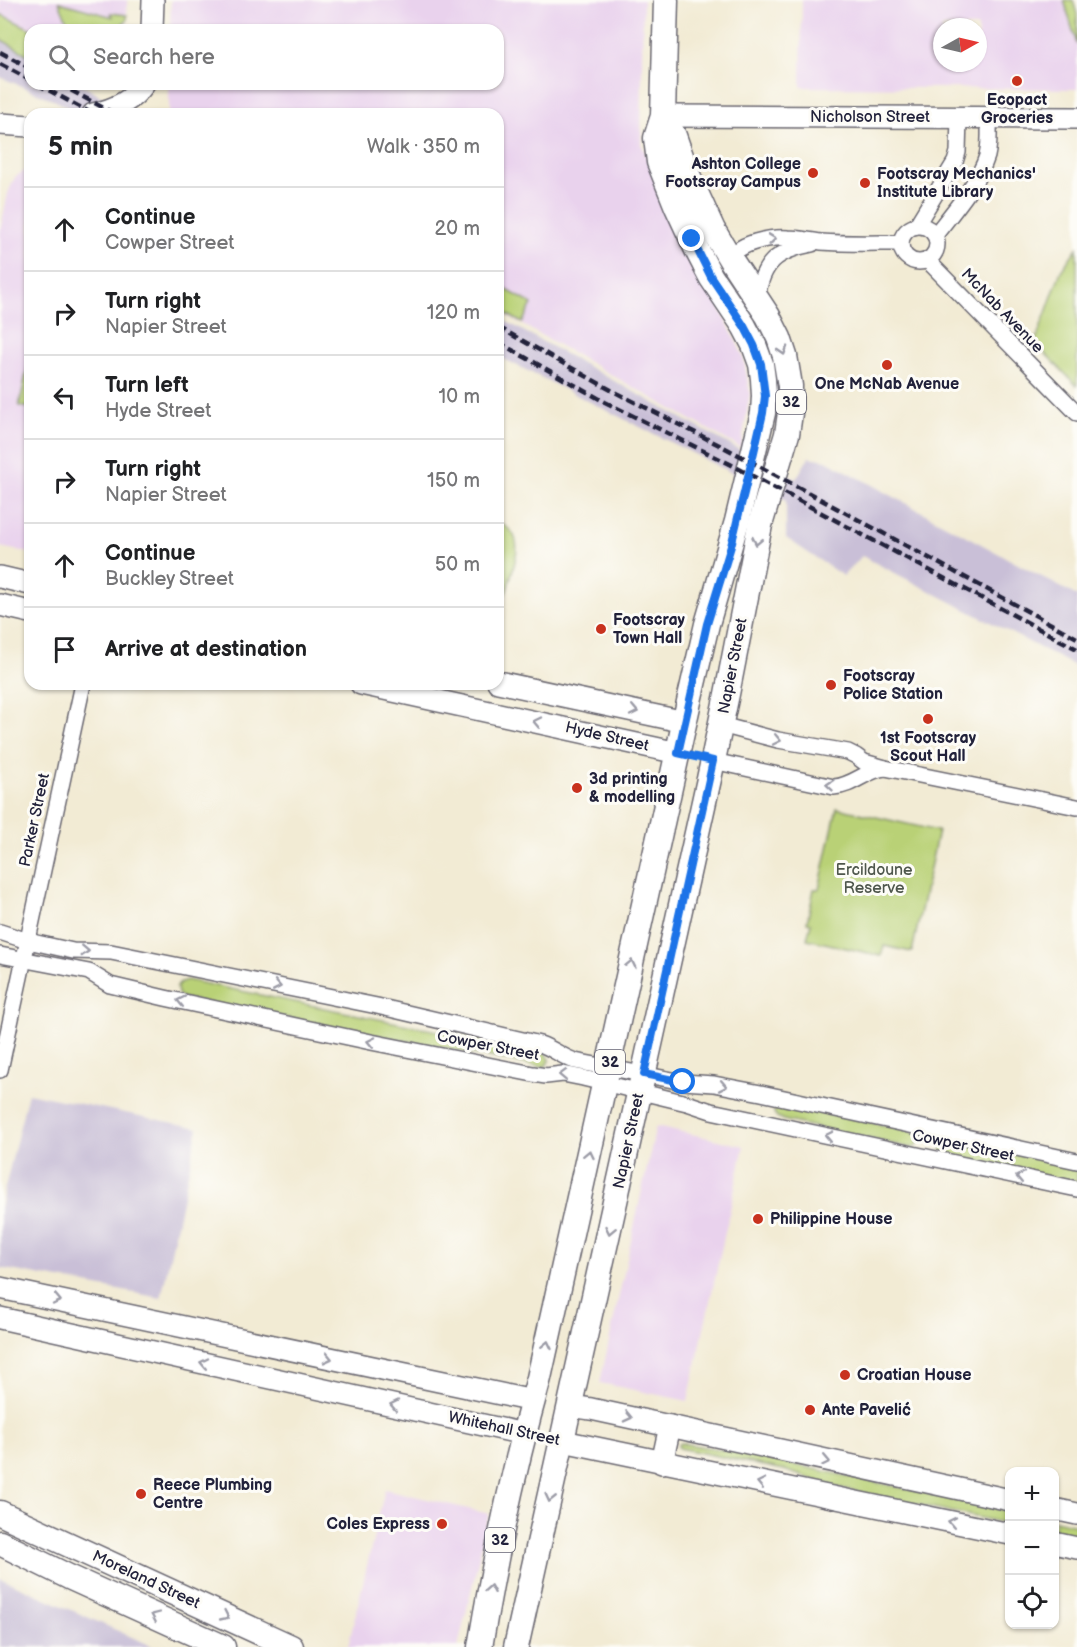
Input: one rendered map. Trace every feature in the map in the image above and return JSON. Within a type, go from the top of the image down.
[{"type":"main road","points":[[152,24],[153,0]]},
{"type":"main road","name":"32","points":[[666,0],[663,116],[656,144],[662,171],[698,252],[733,311]]},
{"type":"main road","points":[[109,108],[129,99],[138,90]]},
{"type":"main road","name":"32","points":[[663,116],[674,136],[705,214],[730,260]]},
{"type":"main road","name":"Nicholson Street","points":[[663,116],[1077,118]]},
{"type":"main road","points":[[0,124],[24,126]]},
{"type":"main road","points":[[730,260],[728,281],[733,311]]},
{"type":"main road","name":"Napier Street","points":[[516,1647],[721,725],[760,525],[785,443],[790,413],[790,379],[783,348],[768,316],[730,260]]},
{"type":"main road","name":"Napier Street","points":[[480,1647],[497,1555],[539,1378],[707,624],[731,546],[761,422],[764,388],[758,356],[749,335],[733,311]]},
{"type":"main road","points":[[0,577],[24,583]]},
{"type":"main road","points":[[0,605],[24,611]]},
{"type":"main road","name":"Hyde Street","points":[[504,683],[685,722],[721,725]]},
{"type":"main road","name":"Hyde Street","points":[[389,690],[713,761]]},
{"type":"main road","name":"Whitehall Street","points":[[0,1288],[533,1401],[591,1409],[1005,1499]]},
{"type":"main road","name":"Whitehall Street","points":[[0,1318],[524,1434],[1005,1533]]},
{"type":"main road","points":[[662,1463],[670,1426]]},
{"type":"main road","points":[[1059,1510],[1077,1514]]},
{"type":"main road","name":"Moreland Street","points":[[0,1513],[291,1647]]},
{"type":"main road","points":[[0,1527],[68,1562],[71,1570],[69,1577]]},
{"type":"main road","name":"Moreland Street","points":[[0,1543],[222,1647]]},
{"type":"main road","points":[[1059,1544],[1077,1548]]},
{"type":"street","points":[[916,226],[927,228],[937,241],[935,252],[927,260],[915,261],[910,258],[902,249],[902,243],[906,232],[916,226],[955,162],[958,152],[959,118]]},
{"type":"street","points":[[935,236],[981,169],[987,155],[989,118]]},
{"type":"street","points":[[730,260],[736,251],[762,240],[785,237],[821,242],[902,243]]},
{"type":"street","points":[[757,299],[764,272],[776,257],[793,248],[821,242]]},
{"type":"street","name":"McNab Avenue","points":[[927,260],[1077,413]]},
{"type":"street","name":"Parker Street","points":[[0,1070],[82,690]]},
{"type":"street","name":"Hyde Street","points":[[721,725],[778,740],[848,752],[864,762],[885,768],[1077,807]]},
{"type":"street","name":"Hyde Street","points":[[713,761],[834,787],[850,783],[874,770],[885,768]]},
{"type":"street","name":"Cowper Street","points":[[0,932],[73,951],[111,952],[377,1006],[540,1044],[607,1075],[642,1083],[711,1111],[1077,1189]]},
{"type":"street","name":"Cowper Street","points":[[0,955],[89,972],[110,985],[132,990],[348,1037],[540,1075],[607,1075]]},
{"type":"street","name":"Cowper Street","points":[[642,1083],[714,1084],[1077,1161]]},
{"type":"street","points":[[755,1120],[760,1093]]},
{"type":"street","points":[[926,1156],[932,1129]]},
{"type":"shaded area","points":[[0,0],[127,0],[127,24],[24,24],[24,53],[0,39]]},
{"type":"shaded area","points":[[171,0],[643,0],[641,144],[743,356],[750,393],[741,448],[504,314],[504,108],[169,108],[169,90],[504,90],[504,24],[170,24]]},
{"type":"shaded area","points":[[802,0],[1064,0],[1077,45],[1077,89],[801,87]]},
{"type":"shaded area","points":[[0,39],[24,53],[24,87],[0,77]]},
{"type":"shaded area","points":[[30,90],[90,90],[120,108],[68,108]]},
{"type":"shaded area","points":[[24,171],[24,552],[0,547],[0,231],[8,193],[15,177]]},
{"type":"shaded area","points":[[504,320],[796,479],[809,457],[826,460],[1077,596],[1077,667],[862,556],[843,576],[786,538],[786,500],[504,359]]},
{"type":"shaded area","points":[[28,1093],[198,1128],[161,1298],[0,1268],[0,1208]]},
{"type":"shaded area","points":[[656,1126],[744,1146],[688,1401],[600,1383]]},
{"type":"shaded area","name":"Coles Express","points":[[385,1489],[489,1514],[458,1647],[348,1647]]},
{"type":"shaded area","points":[[0,1578],[154,1647],[0,1647]]},
{"type":"green space","points":[[1064,0],[1073,0],[1077,14],[1077,45]]},
{"type":"green space","points":[[59,2],[113,17],[111,13],[127,15],[127,20],[122,24],[68,24]]},
{"type":"green space","points":[[0,14],[24,26],[24,53],[0,39]]},
{"type":"green space","points":[[1077,248],[1077,386],[1035,343],[1061,271]]},
{"type":"green space","points":[[504,288],[532,304],[522,323],[504,312]]},
{"type":"green space","points":[[24,384],[24,407],[19,406]]},
{"type":"green space","points":[[504,526],[514,536],[517,551],[505,594]]},
{"type":"green space","name":"Ercildoune Reserve","points":[[837,808],[938,831],[912,952],[884,946],[881,956],[807,939],[811,923],[807,922],[814,889],[819,889]]},
{"type":"green space","points":[[187,980],[545,1053],[550,1059],[546,1066],[542,1067],[183,998],[178,994],[177,987],[181,982]]},
{"type":"green space","points":[[778,1105],[788,1105],[912,1131],[917,1134],[919,1142],[911,1148],[783,1120],[774,1113]]},
{"type":"green space","points":[[951,1139],[1077,1167],[1077,1183],[946,1155],[941,1151],[941,1143]]},
{"type":"green space","points":[[680,1443],[736,1452],[1005,1510],[1005,1523],[835,1487],[784,1470],[679,1448]]},
{"type":"green space","points":[[1059,1521],[1077,1525],[1077,1539],[1059,1535]]},
{"type":"railway","points":[[0,52],[24,65]]},
{"type":"railway","points":[[0,64],[24,77]]},
{"type":"railway","points":[[48,90],[82,108]]},
{"type":"railway","points":[[70,90],[104,108]]},
{"type":"railway","points":[[504,330],[611,390],[733,452],[1077,638]]},
{"type":"railway","points":[[504,345],[605,402],[728,463],[1077,649]]},
{"type":"place","name":"Ecopact Groceries","points":[[1017,81]]},
{"type":"place","name":"Ashton College Footscray Campus","points":[[813,173]]},
{"type":"place","name":"Footscray Mechanics' Institute Library","points":[[865,183]]},
{"type":"place","name":"One McNab Avenue","points":[[887,365]]},
{"type":"place","name":"Footscray Town Hall","points":[[601,629]]},
{"type":"place","name":"Footscray Police Station","points":[[831,685]]},
{"type":"place","name":"1st Footscray Scout Hall","points":[[928,719]]},
{"type":"place","name":"3d printing & modelling","points":[[577,788]]},
{"type":"place","name":"Philippine House","points":[[758,1219]]},
{"type":"place","name":"Croatian House","points":[[845,1375]]},
{"type":"place","name":"Ante Pavelić","points":[[810,1410]]},
{"type":"place","name":"Reece Plumbing Centre","points":[[141,1494]]},
{"type":"place","name":"Coles Express","points":[[442,1524]]},
{"type":"route","points":[[683,1082],[644,1074],[713,761],[678,753],[707,624],[731,546],[754,452],[765,396],[761,364],[754,345],[711,277],[692,239]]}]
